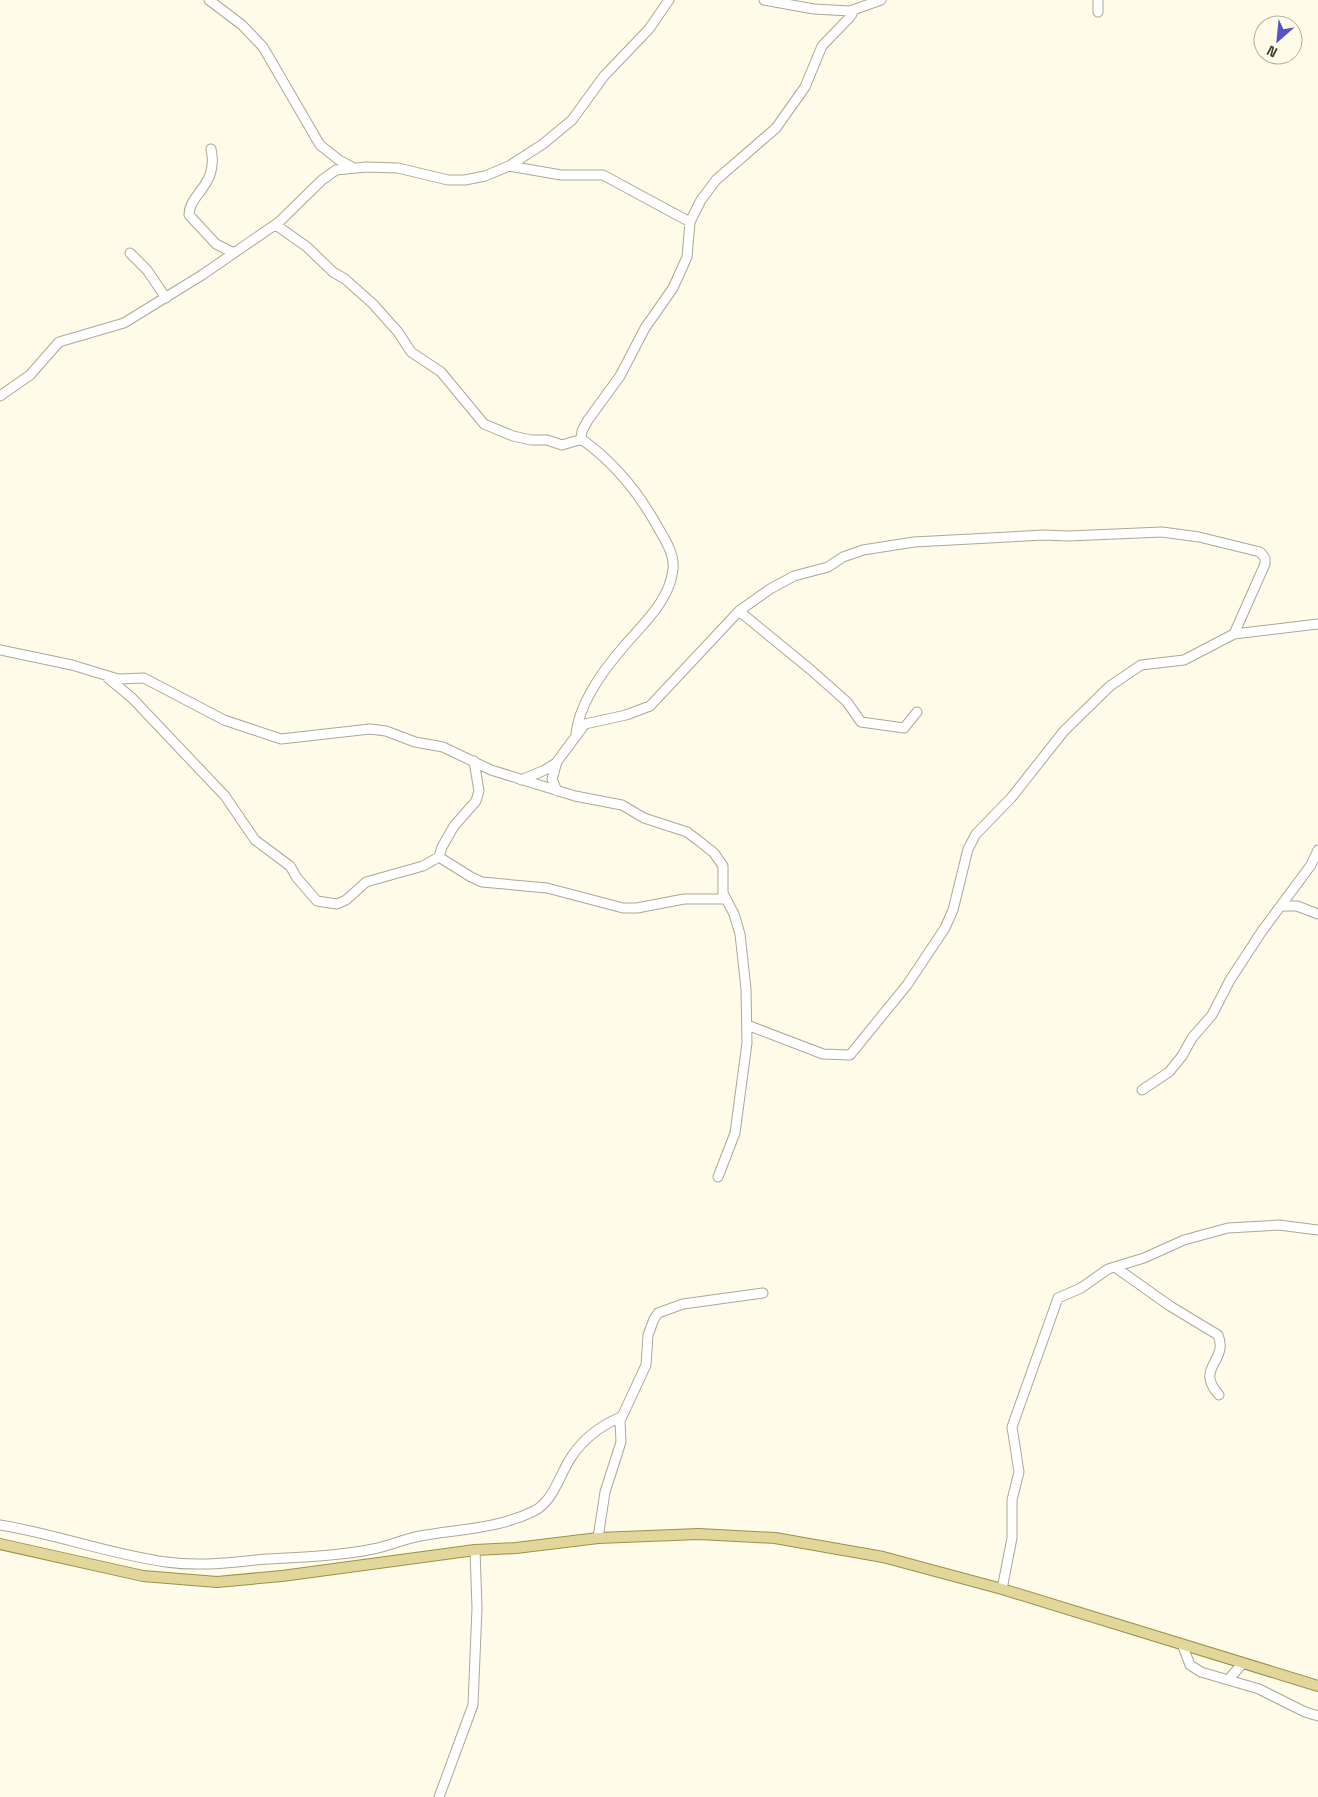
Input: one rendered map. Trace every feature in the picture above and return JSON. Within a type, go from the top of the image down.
[{"type":"main road","points":[[0,1544],[143,1576],[218,1582],[282,1576],[475,1550],[516,1548],[598,1538],[699,1534],[793,1540],[883,1557],[1002,1588],[1318,1686]]},
{"type":"street","points":[[209,0],[254,36],[267,54],[320,145],[332,156],[352,167]]},
{"type":"street","points":[[0,396],[30,375],[59,342],[124,323],[166,298],[276,225],[322,180],[336,170],[352,167],[398,168],[448,180],[465,180],[485,176],[509,166],[543,144],[577,114],[604,76],[635,46],[669,0]]},
{"type":"street","points":[[764,0],[814,9],[850,11],[881,0]]},
{"type":"street","points":[[1098,0],[1098,12]]},
{"type":"street","points":[[581,440],[582,431],[588,420],[620,376],[648,323],[673,288],[687,257],[690,222],[701,200],[716,180],[758,146],[781,122],[789,107],[805,87],[822,46],[849,18],[852,14],[850,11]]},
{"type":"street","points":[[211,149],[213,166],[210,176],[190,207],[189,215],[216,244],[234,253]]},
{"type":"street","points":[[509,166],[561,175],[603,175],[690,222]]},
{"type":"street","points":[[276,225],[307,247],[333,272],[373,304],[398,332],[412,352],[441,372],[484,424],[512,436],[531,440],[547,440],[560,445],[581,440]]},
{"type":"street","points":[[130,253],[147,270],[166,298]]},
{"type":"street","points":[[576,736],[579,716],[584,705],[625,645],[652,616],[661,600],[673,569],[667,544],[634,490],[616,470],[581,440]]},
{"type":"street","points":[[521,780],[545,770],[557,761],[585,724],[626,715],[650,706],[740,611],[770,589],[794,576],[828,567],[843,557],[863,550],[914,542],[1044,535],[1068,536],[1162,532],[1199,536],[1264,555],[1265,564],[1234,634]]},
{"type":"street","points":[[740,611],[812,670],[847,702],[861,722],[904,728],[917,712]]},
{"type":"street","points":[[746,1025],[823,1054],[850,1055],[907,985],[945,928],[953,910],[968,849],[976,834],[1010,798],[1064,731],[1110,686],[1141,666],[1184,660],[1234,634],[1318,624]]},
{"type":"street","points":[[0,650],[72,665],[118,679],[144,678],[224,720],[269,736],[292,739],[379,730],[415,742],[449,749],[491,770],[556,791],[622,805],[644,818],[687,832],[720,860],[724,871],[725,899],[734,914],[740,934],[746,989],[744,1068],[735,1133],[718,1177]]},
{"type":"street","points":[[105,676],[132,698],[225,796],[255,840],[290,866],[308,893],[317,901],[337,904],[371,880],[423,866],[440,857]]},
{"type":"street","points":[[556,791],[552,779],[557,761]]},
{"type":"street","points":[[440,857],[442,847],[454,826],[476,802],[479,791],[474,762]]},
{"type":"street","points":[[1142,1090],[1176,1064],[1192,1038],[1212,1014],[1230,980],[1262,930],[1311,865],[1318,850]]},
{"type":"street","points":[[440,857],[482,882],[547,888],[623,908],[684,898],[725,899]]},
{"type":"street","points":[[1281,906],[1297,906],[1318,914]]},
{"type":"street","points":[[1002,1588],[1012,1538],[1012,1500],[1019,1472],[1012,1427],[1058,1298],[1081,1288],[1101,1273],[1115,1267],[1144,1258],[1184,1240],[1228,1228],[1279,1224],[1318,1230]]},
{"type":"street","points":[[1115,1267],[1170,1306],[1218,1335],[1220,1348],[1209,1379],[1210,1385],[1218,1395]]},
{"type":"street","points":[[598,1538],[605,1492],[621,1442],[619,1426],[646,1365],[648,1335],[658,1313],[683,1304],[763,1293]]},
{"type":"street","points":[[0,1525],[27,1529],[108,1551],[192,1564],[334,1555],[365,1550],[419,1536],[475,1529],[507,1521],[535,1511],[551,1495],[578,1447],[604,1425],[622,1417]]},
{"type":"street","points":[[439,1797],[473,1704],[477,1608],[475,1550]]},
{"type":"street","points":[[1182,1644],[1187,1659],[1194,1669],[1259,1689],[1305,1712],[1318,1716]]},
{"type":"street","points":[[1228,1680],[1243,1663]]}]
